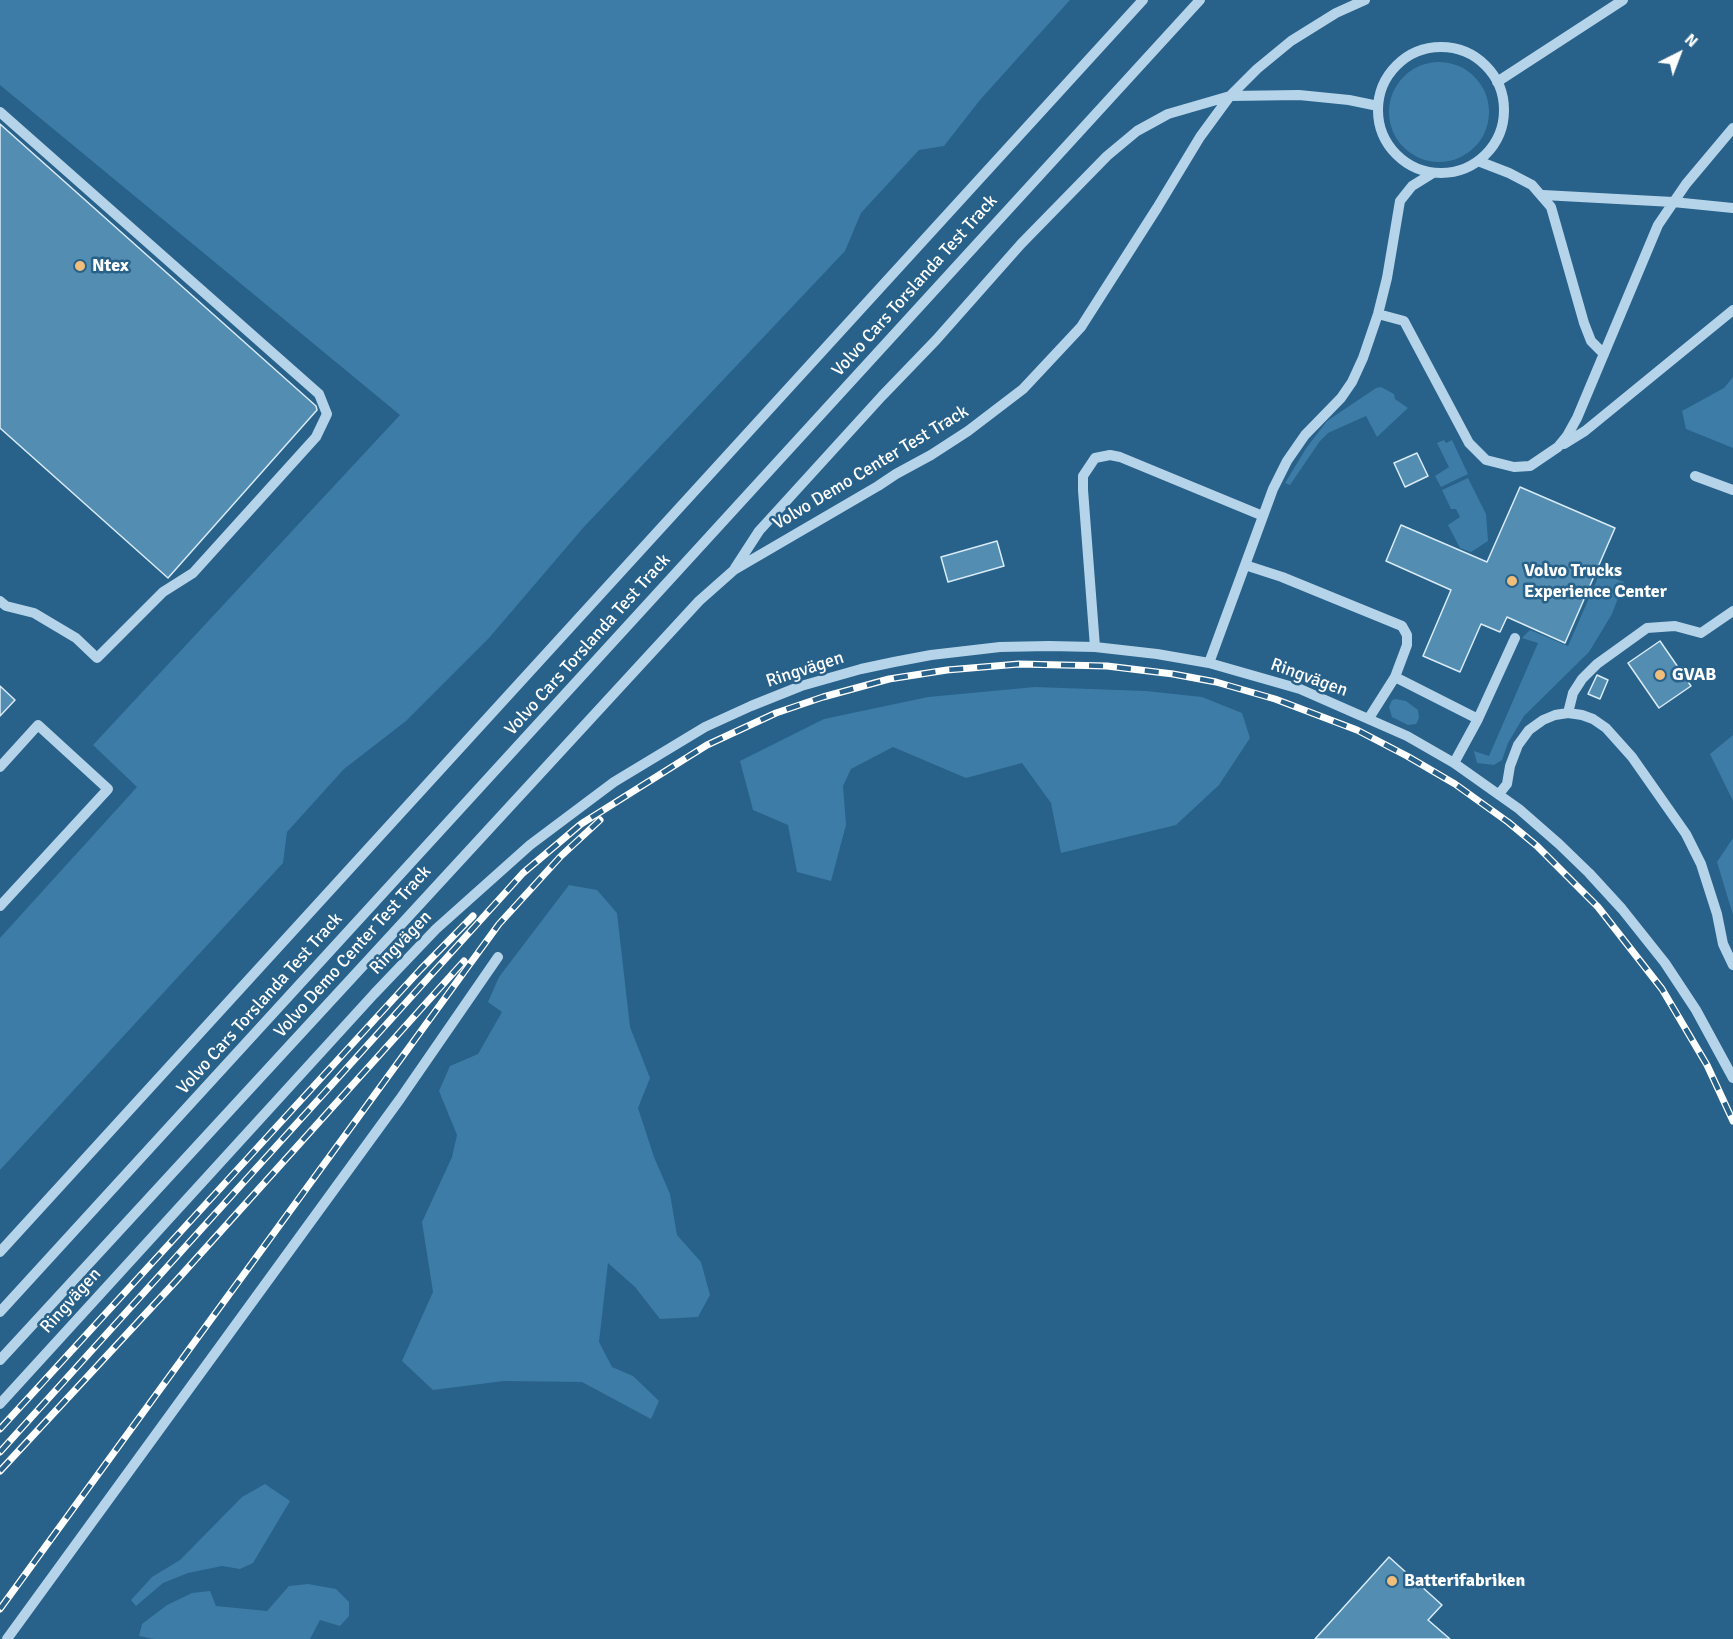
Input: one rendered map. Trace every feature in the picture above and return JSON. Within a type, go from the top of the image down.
[{"type":"street","name":"Volvo Cars Torslanda Test Track","points":[[0,1252],[1143,0]]},
{"type":"street","name":"Volvo Cars Torslanda Test Track","points":[[0,1312],[1200,0]]},
{"type":"street","name":"Volvo Demo Center Test Track","points":[[0,1360],[699,601],[734,570],[931,455],[968,431],[1023,389],[1081,327],[1200,137],[1230,96],[1257,69],[1291,41],[1336,13],[1365,0]]},
{"type":"street","points":[[1497,82],[1588,25],[1623,0]]},
{"type":"street","points":[[1433,48],[1455,49],[1484,64],[1497,82],[1503,103],[1502,125],[1493,145],[1478,161],[1457,171],[1433,173],[1410,165],[1392,150],[1381,130],[1378,106],[1383,85],[1395,67],[1412,54],[1433,48]]},
{"type":"street","name":"Volvo Demo Center Test Track","points":[[734,570],[759,531],[936,340],[1021,244],[1107,156],[1137,132],[1161,118],[1230,96],[1299,95],[1348,100],[1378,106]]},
{"type":"street","points":[[0,112],[319,394],[327,414],[316,437],[193,573],[163,592],[97,658],[76,638],[34,613],[6,606],[0,601]]},
{"type":"street","points":[[1558,447],[1577,418],[1653,235],[1673,202],[1733,128]]},
{"type":"street","points":[[1478,161],[1532,185],[1551,207],[1591,341],[1604,354]]},
{"type":"street","points":[[1209,663],[1273,489],[1287,461],[1305,435],[1341,398],[1364,358],[1389,269],[1400,201],[1412,186],[1433,173]]},
{"type":"street","points":[[1543,195],[1673,202],[1733,208]]},
{"type":"street","points":[[1378,314],[1404,321],[1469,443],[1486,460],[1514,467],[1530,466],[1585,430],[1733,310]]},
{"type":"street","points":[[1095,647],[1083,476],[1095,458],[1110,455],[1120,457],[1263,516]]},
{"type":"street","points":[[1695,476],[1733,490]]},
{"type":"street","points":[[1245,565],[1282,577],[1402,626],[1407,634],[1407,645],[1395,676],[1369,718]]},
{"type":"street","points":[[1568,713],[1573,693],[1582,679],[1597,664],[1647,628],[1675,626],[1701,633],[1733,611]]},
{"type":"street","points":[[1454,764],[1478,719],[1515,638]]},
{"type":"street","name":"Ringvägen","points":[[0,1404],[436,929],[530,845],[614,782],[674,744],[742,710],[801,686],[861,669],[931,655],[1000,647],[1049,646],[1095,647],[1157,654],[1209,663],[1300,689],[1407,736],[1499,794],[1559,844],[1622,909],[1681,986],[1733,1078]]},
{"type":"street","points":[[1395,676],[1478,719]]},
{"type":"street","points":[[1499,794],[1508,784],[1510,766],[1518,745],[1529,730],[1543,720],[1556,715],[1582,714],[1593,719],[1606,729],[1632,758],[1686,834],[1701,864],[1717,914],[1723,944],[1733,965]]},
{"type":"street","points":[[0,767],[38,725],[108,789],[0,906]]},
{"type":"street","points":[[7,1639],[400,1099],[498,957]]},
{"type":"shaded area","points":[[0,0],[1070,0],[980,100],[944,146],[919,150],[861,213],[845,251],[583,528],[489,638],[406,721],[344,769],[287,832],[283,863],[0,1170],[0,938],[137,787],[93,745],[400,415],[0,85]]},
{"type":"shaded area","points":[[1439,62],[1467,70],[1481,84],[1489,112],[1481,140],[1467,154],[1439,162],[1411,154],[1397,140],[1389,112],[1397,84],[1411,70]]},
{"type":"shaded area","points":[[1733,377],[1733,448],[1686,429],[1682,411],[1724,388]]},
{"type":"shaded area","points":[[1381,387],[1394,394],[1395,399],[1408,408],[1377,437],[1366,416],[1328,433],[1290,485],[1285,483],[1307,447],[1327,421],[1376,388]]},
{"type":"shaded area","points":[[1444,440],[1446,443],[1452,440],[1468,474],[1441,487],[1435,476],[1449,467],[1437,443]]},
{"type":"shaded area","points":[[1468,478],[1486,514],[1488,541],[1471,552],[1460,548],[1448,525],[1460,517],[1456,509],[1451,509],[1442,490]]},
{"type":"shaded area","points":[[1600,573],[1624,582],[1612,614],[1589,652],[1524,716],[1508,743],[1502,760],[1494,765],[1477,763],[1474,751],[1489,756],[1538,643],[1522,638],[1530,630],[1568,646]]},
{"type":"shaded area","points":[[1035,687],[1146,691],[1202,697],[1242,713],[1250,738],[1219,785],[1176,825],[1061,853],[1051,803],[1022,763],[966,778],[893,747],[851,769],[843,786],[846,825],[831,881],[797,872],[788,825],[753,810],[740,761],[824,719],[928,697]]},
{"type":"shaded area","points":[[1392,700],[1406,701],[1418,710],[1419,718],[1416,724],[1408,725],[1392,717],[1389,707]]},
{"type":"shaded area","points":[[1733,735],[1733,801],[1710,754]]},
{"type":"shaded area","points":[[1733,838],[1733,915],[1717,862]]},
{"type":"shaded area","points":[[569,885],[597,890],[617,913],[630,1027],[650,1078],[638,1108],[654,1157],[670,1194],[677,1235],[701,1262],[710,1295],[698,1317],[660,1319],[635,1287],[608,1263],[599,1342],[612,1367],[633,1376],[659,1401],[651,1419],[582,1382],[504,1381],[433,1390],[402,1361],[433,1292],[422,1222],[452,1157],[457,1135],[439,1091],[450,1066],[478,1054],[502,1012],[488,1002],[499,977]]},
{"type":"shaded area","points":[[265,1484],[290,1501],[253,1563],[240,1569],[222,1566],[188,1573],[163,1583],[136,1606],[131,1600],[152,1577],[180,1560],[242,1497]]},
{"type":"shaded area","points":[[308,1584],[336,1589],[349,1602],[349,1616],[340,1626],[320,1620],[310,1639],[154,1639],[139,1636],[142,1624],[167,1605],[192,1593],[210,1591],[216,1606],[267,1611],[289,1586]]},
{"type":"building","name":"Ntex","points":[[0,124],[316,406],[317,410],[168,578],[0,428]]},
{"type":"building","points":[[1417,453],[1428,476],[1405,487],[1394,463]]},
{"type":"building","name":"Volvo Trucks Experience Center","points":[[1520,487],[1615,528],[1565,643],[1507,617],[1500,632],[1481,624],[1460,672],[1423,656],[1451,590],[1386,561],[1401,525],[1487,562]]},
{"type":"building","points":[[997,541],[1004,566],[948,582],[941,557]]},
{"type":"building","name":"GVAB","points":[[1660,641],[1691,686],[1659,708],[1628,663]]},
{"type":"building","points":[[1597,675],[1608,680],[1600,699],[1588,694]]},
{"type":"building","points":[[0,686],[15,700],[0,716]]},
{"type":"building","name":"Batterifabriken","points":[[1389,1557],[1442,1605],[1428,1620],[1450,1639],[1315,1639]]},
{"type":"railway","points":[[0,1452],[523,873],[581,824],[707,745],[776,713],[889,679],[947,670],[1019,664],[1107,666],[1173,674],[1216,682],[1275,699],[1357,730],[1407,756],[1455,784],[1508,822],[1537,846],[1598,907],[1662,989],[1707,1065],[1733,1121]]},
{"type":"railway","points":[[0,1609],[499,924],[561,856],[600,820]]},
{"type":"railway","points":[[0,1429],[420,970],[473,916]]},
{"type":"railway","points":[[0,1471],[176,1281],[464,961]]},
{"type":"place","name":"Ntex","points":[[80,266]]},
{"type":"place","name":"Volvo Trucks Experience Center","points":[[1512,581]]},
{"type":"place","name":"GVAB","points":[[1660,675]]},
{"type":"place","name":"Batterifabriken","points":[[1392,1581]]}]
